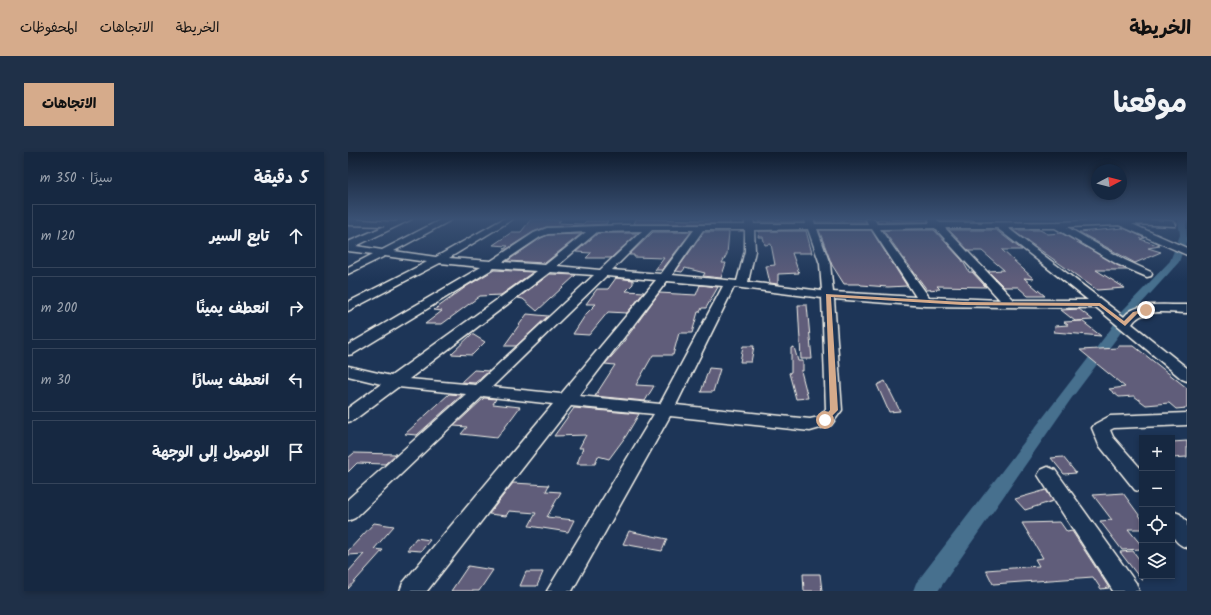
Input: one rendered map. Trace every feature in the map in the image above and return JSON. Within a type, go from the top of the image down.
[{"type":"street","points":[[348,247],[364,239]]},
{"type":"street","points":[[348,271],[411,239]]},
{"type":"street","points":[[348,307],[438,260],[474,239]]},
{"type":"street","points":[[348,351],[493,264],[531,239]]},
{"type":"street","points":[[348,416],[547,269],[583,239]]},
{"type":"street","points":[[348,512],[480,390],[638,239]]},
{"type":"street","points":[[412,591],[565,399],[664,278],[685,239]]},
{"type":"street","points":[[559,591],[665,410],[736,284],[750,251],[750,239]]},
{"type":"street","points":[[348,371],[395,382],[810,425],[825,420],[834,410],[828,295],[824,264],[815,239]]},
{"type":"street","points":[[883,239],[926,302]]},
{"type":"street","points":[[950,239],[1010,304]]},
{"type":"street","points":[[1017,239],[1104,307],[1187,376]]},
{"type":"street","points":[[1083,239],[1121,262],[1147,274]]},
{"type":"street","points":[[1158,239],[1186,251]]},
{"type":"street","points":[[348,247],[438,260],[736,284],[828,295],[926,302],[1104,307]]},
{"type":"street","points":[[1124,324],[1135,313],[1146,310],[1187,309]]},
{"type":"street","points":[[1139,480],[1106,440],[1101,428],[1110,422],[1187,419]]},
{"type":"street","points":[[1048,475],[1127,591]]},
{"type":"street","points":[[1175,524],[1187,538]]},
{"type":"building","points":[[501,239],[522,239],[507,249],[504,249],[508,246],[493,245]]},
{"type":"building","points":[[539,239],[574,239],[545,263],[507,261]]},
{"type":"building","points":[[590,239],[631,239],[611,258],[586,258],[591,253],[576,252]]},
{"type":"building","points":[[645,239],[685,239],[662,270],[655,270],[664,258],[634,257],[634,255],[629,255]]},
{"type":"building","points":[[699,239],[728,239],[727,254],[722,263],[726,263],[721,278],[703,276],[705,273],[685,268],[682,272],[676,271]]},
{"type":"building","points":[[764,239],[808,239],[812,253],[792,253],[799,273],[778,274],[778,284],[770,283],[766,266],[775,265],[771,244],[765,245]]},
{"type":"building","points":[[823,239],[877,239],[907,286],[888,287],[844,284],[832,265]]},
{"type":"building","points":[[890,239],[943,239],[962,260],[969,272],[972,272],[986,287],[937,286],[940,289],[927,290]]},
{"type":"building","points":[[958,239],[1008,239],[1022,250],[1002,250],[1034,279],[1024,278],[1045,296],[1028,296],[1018,287],[1004,287],[988,271],[1004,270],[982,251],[969,251]]},
{"type":"building","points":[[1025,239],[1073,239],[1128,270],[1096,270],[1125,288],[1097,290]]},
{"type":"building","points":[[1093,239],[1141,239],[1160,246],[1148,248],[1161,252],[1135,263]]},
{"type":"building","points":[[494,270],[533,272],[501,295],[480,296],[442,324],[425,324],[442,311],[434,310],[467,286]]},
{"type":"building","points":[[550,274],[576,275],[537,311],[523,299],[518,298]]},
{"type":"building","points":[[616,278],[633,280],[633,284],[626,291],[644,292],[627,313],[608,312],[589,335],[573,334],[586,314],[596,304],[586,304],[597,289],[608,289]]},
{"type":"building","points":[[700,285],[718,287],[706,308],[702,308],[700,312],[698,312],[692,333],[679,333],[673,355],[653,355],[636,385],[654,386],[645,401],[595,396],[615,365],[605,364],[619,348],[659,293],[696,295]]},
{"type":"building","points":[[798,305],[807,305],[812,359],[801,359]]},
{"type":"building","points":[[1079,309],[1093,320],[1075,321],[1061,310]]},
{"type":"building","points":[[527,314],[548,316],[516,346],[504,346]]},
{"type":"building","points":[[1082,321],[1101,336],[1054,332],[1055,326],[1068,325],[1064,322]]},
{"type":"building","points":[[472,334],[485,342],[472,355],[451,354]]},
{"type":"building","points":[[743,346],[754,346],[751,362],[740,362]]},
{"type":"building","points":[[1118,346],[1134,346],[1187,388],[1187,408],[1176,409],[1169,403],[1146,405],[1134,396],[1119,397],[1109,389],[1125,387],[1080,350],[1118,348]]},
{"type":"building","points":[[794,347],[798,361],[803,361],[803,371],[801,371],[808,398],[796,399],[789,373],[791,372],[791,348]]},
{"type":"building","points":[[709,368],[720,369],[713,392],[701,392]]},
{"type":"building","points":[[474,370],[489,371],[475,383],[461,382]]},
{"type":"building","points":[[885,381],[900,411],[889,412],[877,385]]},
{"type":"building","points":[[449,394],[462,395],[417,435],[405,434]]},
{"type":"building","points":[[484,398],[496,399],[493,404],[520,407],[497,438],[461,434],[467,427],[454,426]]},
{"type":"building","points":[[574,408],[639,414],[626,436],[609,459],[598,456],[595,464],[577,464],[583,448],[579,448],[586,435],[554,436]]},
{"type":"building","points":[[1187,441],[1187,457],[1175,458],[1175,442]]},
{"type":"building","points":[[354,453],[396,454],[385,464],[357,463],[348,472],[348,458]]},
{"type":"building","points":[[1063,457],[1076,473],[1064,474],[1051,458]]},
{"type":"building","points":[[513,483],[549,485],[546,491],[561,492],[547,517],[574,520],[568,532],[529,526],[536,513],[509,511],[506,516],[489,514]]},
{"type":"building","points":[[1046,490],[1053,501],[1025,510],[1015,499]]},
{"type":"building","points":[[1123,493],[1139,515],[1139,529],[1128,529],[1139,542],[1139,549],[1122,550],[1100,521],[1112,520],[1093,495]]},
{"type":"building","points":[[1060,522],[1067,532],[1072,531],[1109,588],[1101,589],[1093,577],[993,584],[986,570],[1039,566],[1035,559],[1043,558],[1022,523]]},
{"type":"building","points":[[374,523],[394,526],[374,549],[383,550],[348,589],[348,572],[364,554],[348,555],[348,551]]},
{"type":"building","points":[[629,531],[667,539],[662,551],[623,544]]},
{"type":"building","points":[[416,538],[430,540],[421,551],[407,550]]},
{"type":"building","points":[[1133,551],[1139,559],[1139,577],[1120,552]]},
{"type":"building","points":[[468,566],[493,570],[479,591],[451,591]]},
{"type":"building","points":[[526,572],[543,572],[537,586],[520,586]]},
{"type":"building","points":[[803,574],[820,574],[822,591],[804,591]]},
{"type":"waterway","points":[[924,591],[1066,396],[1115,332],[1127,312],[1174,262],[1182,239]]},
{"type":"route","points":[[825,420],[834,410],[828,295],[926,302],[1100,304],[1125,325],[1130,317],[1135,313],[1146,310]]}]
